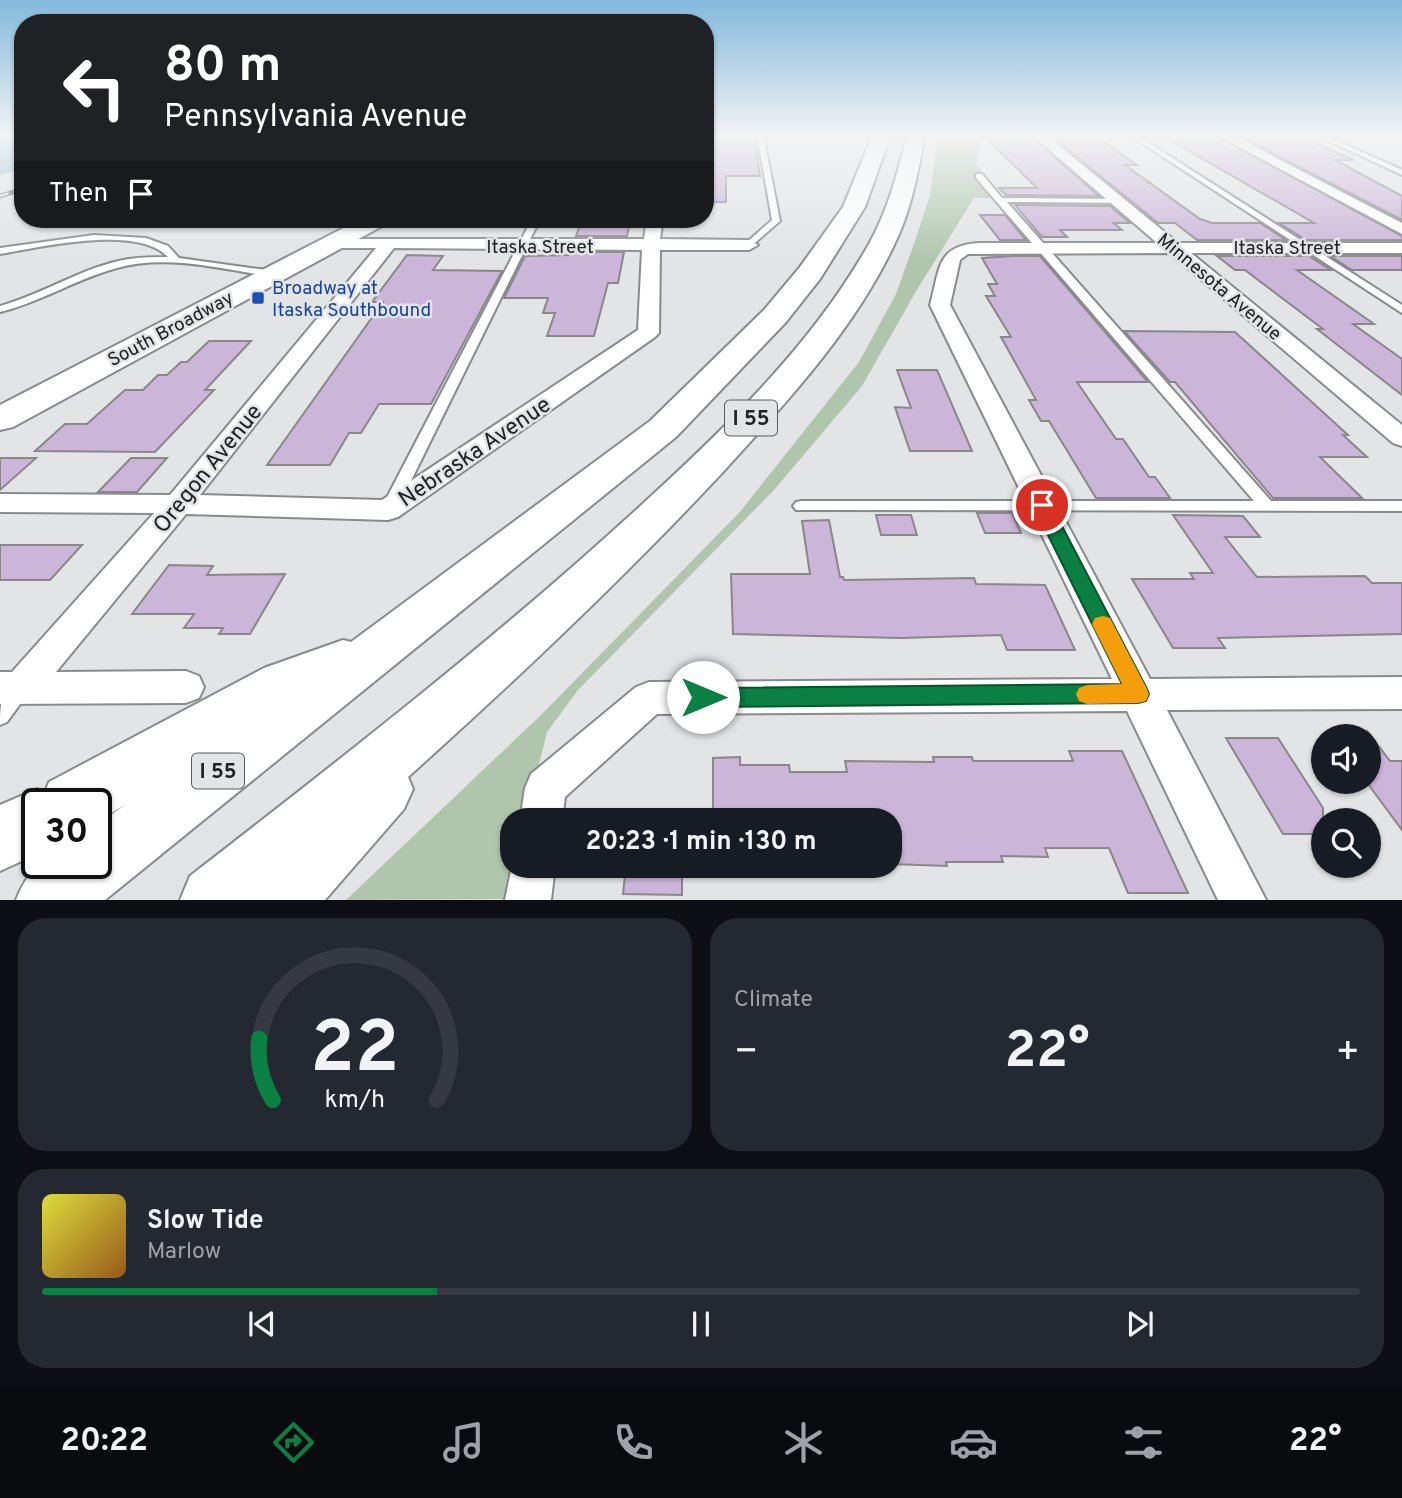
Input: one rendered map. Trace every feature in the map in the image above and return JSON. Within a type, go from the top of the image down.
[{"type":"main road","name":"I 55","points":[[50,900],[387,644],[663,429],[775,316],[836,238],[868,176]]},
{"type":"main road","name":"I 55","points":[[214,900],[343,796],[512,651],[631,541],[721,452],[783,383],[860,282],[897,211],[906,176]]},
{"type":"main road","name":"South Broadway","points":[[0,419],[360,228]]},
{"type":"main road","points":[[98,788],[283,684],[387,644]]},
{"type":"main road","points":[[279,900],[512,651]]},
{"type":"main road","points":[[0,839],[21,828]]},
{"type":"street","name":"Minnesota Avenue","points":[[1089,176],[1402,438]]},
{"type":"street","points":[[1301,176],[1402,229]]},
{"type":"street","name":"Nebraska Avenue","points":[[0,503],[178,504],[388,510],[648,333],[654,228]]},
{"type":"street","name":"Itaska Street","points":[[331,243],[387,246],[749,245]]},
{"type":"street","name":"Oregon Avenue","points":[[11,687],[178,504],[387,246]]},
{"type":"street","name":"Itaska Street","points":[[1042,505],[940,305],[951,258],[963,248],[1402,248]]},
{"type":"street","points":[[1042,505],[1244,900]]},
{"type":"street","points":[[11,687],[186,687]]},
{"type":"street","points":[[543,808],[546,788],[649,698],[1402,693]]},
{"type":"street","points":[[528,900],[531,878]]},
{"type":"lane","points":[[749,245],[776,221],[768,176]]},
{"type":"lane","points":[[979,176],[1266,505]]},
{"type":"lane","points":[[1196,176],[1402,310]]},
{"type":"lane","points":[[1000,200],[1120,201]]},
{"type":"lane","points":[[388,510],[531,228]]},
{"type":"lane","points":[[0,251],[82,238],[108,237],[160,246],[169,250],[176,261]]},
{"type":"lane","points":[[0,309],[27,301],[111,265],[176,261],[273,274]]},
{"type":"lane","points":[[801,506],[1402,506]]},
{"type":"lane","points":[[0,716],[11,687]]},
{"type":"green space","points":[[932,176],[975,176],[994,198],[974,198],[862,386],[774,490],[578,690],[547,732],[528,808],[500,808],[500,878],[512,878],[509,899],[346,900],[541,715],[739,513],[859,362],[896,294],[930,195]]},
{"type":"building","points":[[714,176],[726,176],[726,202],[714,202]]},
{"type":"building","points":[[1025,176],[1076,176],[1099,196],[1006,195],[999,188],[1037,188]]},
{"type":"building","points":[[1100,176],[1140,176],[1200,219],[1212,223],[1260,223],[1286,240],[1197,240],[1175,223],[1158,223]]},
{"type":"building","points":[[1232,176],[1291,176],[1402,236],[1402,240],[1306,240],[1279,223],[1314,223]]},
{"type":"building","points":[[1317,176],[1365,176],[1402,196],[1402,220]]},
{"type":"building","points":[[1015,205],[1110,206],[1130,223],[1114,223],[1122,230],[1060,230],[1067,237],[1042,237]]},
{"type":"building","points":[[980,215],[1005,215],[1026,240],[1000,240]]},
{"type":"building","points":[[579,228],[629,228],[627,236],[576,236]]},
{"type":"building","points":[[570,252],[624,252],[618,283],[608,283],[594,336],[547,336],[555,313],[543,313],[548,298],[504,298],[525,256],[569,255]]},
{"type":"building","points":[[407,255],[443,256],[433,270],[502,271],[431,404],[379,404],[361,433],[349,433],[330,465],[267,465],[383,302],[372,302]]},
{"type":"building","points":[[1040,256],[1148,382],[1077,382],[1116,439],[1123,439],[1149,477],[1155,477],[1170,498],[1096,498],[1049,421],[1041,421],[1029,400],[1036,400],[1001,337],[1011,337],[986,296],[995,296],[988,284],[997,284],[982,258]]},
{"type":"building","points":[[1217,256],[1309,256],[1331,270],[1297,270],[1374,324],[1353,324],[1402,359],[1402,395],[1317,329],[1323,329],[1245,270],[1235,270]]},
{"type":"building","points":[[1330,256],[1402,256],[1402,270],[1352,270]]},
{"type":"building","points":[[1124,331],[1235,332],[1348,435],[1343,435],[1367,457],[1320,457],[1362,498],[1273,498],[1175,382],[1170,382]]},
{"type":"building","points":[[209,341],[251,341],[205,390],[214,390],[155,452],[35,451],[65,424],[87,424],[125,390],[143,390],[158,375],[167,375],[181,362],[187,362]]},
{"type":"building","points":[[897,370],[937,370],[972,451],[910,451],[895,407],[911,408]]},
{"type":"building","points":[[0,458],[36,458],[0,490]]},
{"type":"building","points":[[131,458],[167,458],[137,492],[98,492]]},
{"type":"building","points":[[977,513],[1012,513],[1021,533],[985,533]]},
{"type":"building","points":[[876,515],[911,515],[917,535],[881,535]]},
{"type":"building","points":[[1173,515],[1243,516],[1260,537],[1225,537],[1257,577],[1365,576],[1372,583],[1402,583],[1402,634],[1218,638],[1225,648],[1173,648],[1132,579],[1194,579],[1190,573],[1213,573]]},
{"type":"building","points":[[829,520],[840,577],[844,580],[974,578],[976,584],[1045,585],[1075,650],[1007,650],[1001,635],[901,638],[733,634],[731,574],[810,574],[802,521]]},
{"type":"building","points":[[0,545],[82,545],[50,580],[0,580]]},
{"type":"building","points":[[169,565],[213,566],[207,575],[285,574],[250,634],[219,634],[223,628],[184,628],[194,614],[132,614]]},
{"type":"building","points":[[1226,738],[1278,738],[1311,789],[1311,794],[1314,794],[1323,808],[1311,808],[1311,834],[1283,834]]},
{"type":"building","points":[[1381,749],[1390,761],[1402,761],[1402,830],[1375,794],[1381,794]]},
{"type":"building","points":[[1069,751],[1122,751],[1188,893],[1128,893],[1109,848],[1045,848],[1048,857],[1001,856],[1003,862],[946,862],[947,866],[902,864],[902,808],[713,808],[713,758],[740,757],[740,765],[789,765],[790,772],[847,772],[845,761],[934,762],[933,757],[972,757],[973,761],[1073,761]]},
{"type":"building","points":[[625,878],[682,878],[682,895],[623,894]]},
{"type":"railway","points":[[0,196],[14,192]]},
{"type":"slow traffic","points":[[1087,694],[1138,694],[1103,624]]},
{"type":"place","name":"Broadway at Itaska Southbound","points":[[258,298]]},
{"type":"route","points":[[703,697],[1138,694],[1042,505]]}]
